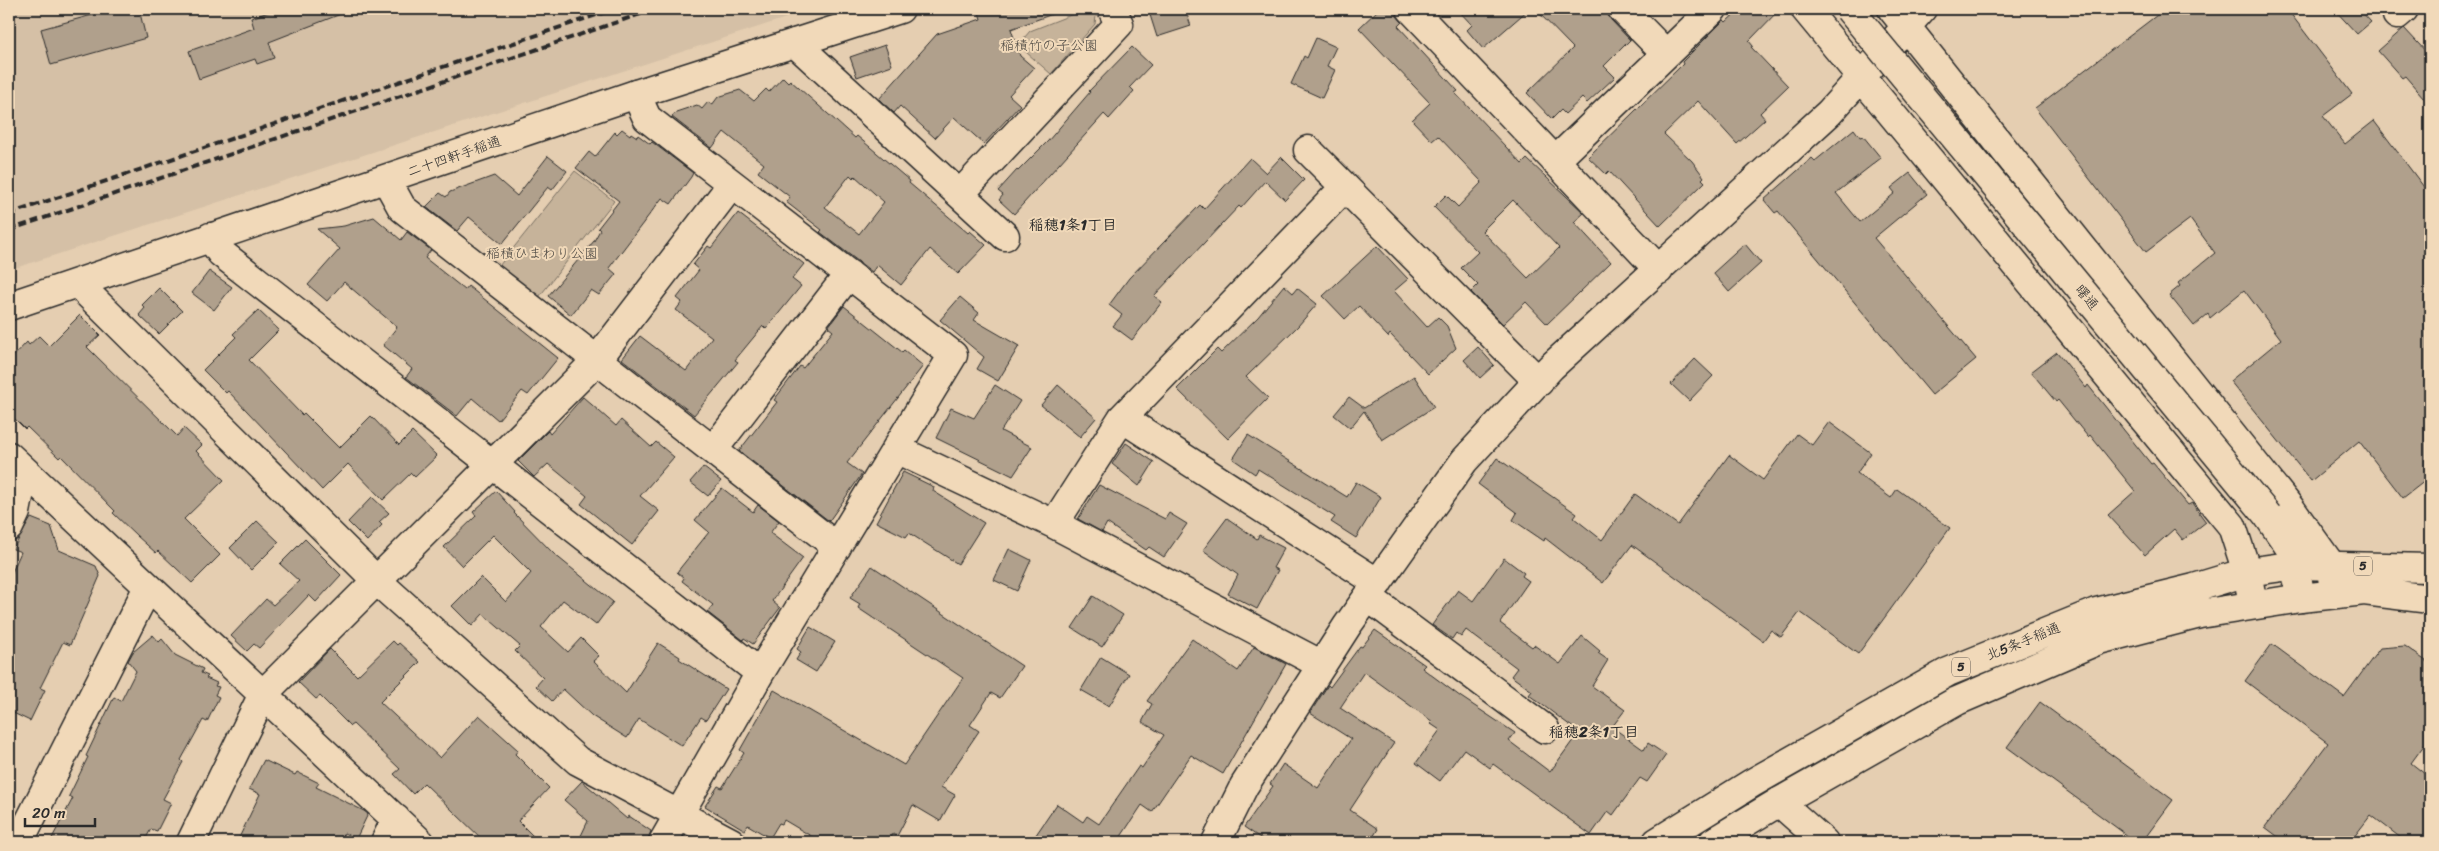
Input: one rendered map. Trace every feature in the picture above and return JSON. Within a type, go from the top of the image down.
[{"type":"main road","name":"二十四軒手稲通","points":[[9,306],[636,94],[900,9]]},
{"type":"main road","points":[[960,194],[1119,24],[1112,9]]},
{"type":"main road","points":[[1411,9],[1659,270]]},
{"type":"main road","points":[[1622,9],[1666,54]]},
{"type":"main road","points":[[1555,161],[1713,9]]},
{"type":"main road","points":[[1805,9],[2232,526],[2247,572],[2253,604]]},
{"type":"main road","name":"曙通","points":[[1849,9],[2268,516],[2292,551],[2301,598]]},
{"type":"main road","points":[[1216,842],[1244,786],[1322,665],[1464,461],[1538,382],[1830,113],[1861,76],[1907,15],[2291,509],[2331,565],[2334,594]]},
{"type":"main road","points":[[795,43],[1005,236]]},
{"type":"main road","points":[[636,94],[647,118],[953,355],[760,673],[680,816],[663,842]]},
{"type":"main road","points":[[1308,150],[1538,382]]},
{"type":"main road","points":[[386,178],[402,208],[836,547]]},
{"type":"main road","points":[[191,842],[263,694],[597,360],[732,184]]},
{"type":"main road","points":[[1054,524],[1122,418],[1345,187]]},
{"type":"main road","points":[[210,237],[221,253],[760,673]]},
{"type":"main road","points":[[713,450],[849,274]]},
{"type":"main road","points":[[78,284],[376,580],[578,760],[731,842]]},
{"type":"main road","points":[[1122,418],[1373,590],[1545,729]]},
{"type":"main road","points":[[896,449],[1054,524],[1322,665]]},
{"type":"main road","points":[[9,527],[16,512],[14,468]]},
{"type":"main road","points":[[14,468],[148,587],[263,694],[390,831],[420,842]]},
{"type":"main road","name":"北5条手稲通","points":[[1657,842],[1752,783],[1948,672],[2096,612],[2194,588],[2247,572],[2296,565],[2430,568]]},
{"type":"main road","points":[[19,842],[148,587]]},
{"type":"main road","name":"北5条手稲通","points":[[1713,842],[1779,802],[1957,701],[2099,640],[2200,614],[2253,604],[2301,598],[2364,591],[2430,599]]},
{"type":"main road","points":[[1779,802],[1824,842]]},
{"type":"shaded area","points":[[9,9],[814,9],[9,270]]},
{"type":"green space","name":"稲積竹の子公園","points":[[1086,9],[1093,9],[1096,16],[1095,24],[1051,74],[1018,45],[1030,31]]},
{"type":"green space","name":"稲積ひまわり公園","points":[[575,171],[614,201],[539,297],[499,266]]},
{"type":"building","points":[[114,9],[139,9],[146,38],[51,65],[41,29]]},
{"type":"building","points":[[277,9],[351,10],[269,42],[274,58],[257,64],[255,59],[199,79],[189,51],[254,28],[251,18]]},
{"type":"building","points":[[978,9],[1060,9],[1061,11],[1011,29],[1020,56],[1034,68],[1009,95],[1020,105],[984,144],[954,117],[935,138],[900,106],[894,113],[879,99],[937,34],[981,19]]},
{"type":"building","points":[[1170,9],[1185,9],[1191,26],[1157,37],[1150,15]]},
{"type":"building","points":[[1379,9],[1391,9],[1402,22],[1398,26],[1458,91],[1455,93],[1522,164],[1527,159],[1584,213],[1574,222],[1611,262],[1547,324],[1526,302],[1503,324],[1471,292],[1478,285],[1461,268],[1478,252],[1434,207],[1446,195],[1458,207],[1482,182],[1438,136],[1432,141],[1412,120],[1430,103],[1359,28]],"holes":[[[1513,200],[1559,248],[1528,278],[1482,231]]]},
{"type":"building","points":[[1457,9],[1529,9],[1483,49],[1467,30],[1472,25]]},
{"type":"building","points":[[1535,9],[1604,9],[1611,20],[1630,40],[1604,66],[1615,77],[1587,103],[1582,98],[1565,114],[1561,110],[1552,119],[1527,93],[1573,48]]},
{"type":"building","points":[[1740,9],[1780,9],[1749,41],[1753,46],[1751,47],[1788,86],[1760,113],[1765,119],[1737,144],[1698,101],[1664,134],[1692,161],[1704,177],[1702,179],[1705,182],[1660,226],[1609,171],[1606,174],[1588,157],[1683,64],[1682,62],[1724,20],[1726,22]]},
{"type":"building","points":[[2165,9],[2287,9],[2352,94],[2323,116],[2345,144],[2374,121],[2430,195],[2430,477],[2403,498],[2359,441],[2311,481],[2230,381],[2281,339],[2244,290],[2210,318],[2208,314],[2194,326],[2169,295],[2180,286],[2178,283],[2215,253],[2190,219],[2146,252],[2035,108]]},
{"type":"building","points":[[2334,9],[2359,9],[2371,22],[2357,34]]},
{"type":"building","points":[[2404,28],[2430,56],[2430,105],[2405,76],[2402,78],[2378,51]]},
{"type":"building","points":[[1316,38],[1336,47],[1327,66],[1335,70],[1322,98],[1291,84],[1304,56],[1307,58]]},
{"type":"building","points":[[885,45],[892,65],[857,77],[850,57]]},
{"type":"building","points":[[1132,47],[1151,65],[1130,87],[1134,91],[1109,119],[1104,114],[1014,214],[999,200],[1003,195],[998,191],[1048,141],[1089,91]]},
{"type":"building","points":[[783,77],[788,82],[790,80],[855,138],[857,136],[968,233],[970,231],[986,245],[958,274],[930,249],[901,285],[877,265],[872,272],[820,232],[822,230],[786,202],[790,197],[758,172],[764,164],[724,132],[712,148],[672,117],[676,112],[697,105],[702,109],[708,102],[712,105],[718,97],[740,90],[754,101],[766,89],[769,92]],"holes":[[[850,175],[853,178],[855,176],[884,202],[859,234],[825,207]]]},
{"type":"building","points":[[622,129],[630,135],[631,133],[637,137],[638,135],[650,144],[652,142],[693,173],[671,204],[662,198],[609,268],[616,274],[599,295],[591,290],[571,315],[548,296],[594,241],[600,230],[598,228],[619,201],[576,168],[589,152],[595,157],[615,132],[617,134]]},
{"type":"building","points":[[1854,129],[1860,137],[1863,136],[1881,158],[1836,193],[1860,222],[1895,193],[1891,188],[1910,173],[1927,194],[1874,238],[1976,359],[1932,395],[1778,211],[1775,213],[1764,200],[1812,158],[1815,161]]},
{"type":"building","points":[[548,156],[567,171],[552,190],[548,187],[502,244],[469,217],[457,231],[426,207],[440,193],[446,197],[450,192],[494,176],[517,196]]},
{"type":"building","points":[[1281,157],[1304,180],[1285,200],[1265,181],[1154,296],[1162,302],[1132,340],[1113,326],[1122,315],[1109,305],[1129,278],[1200,205],[1204,209],[1250,158],[1266,173]]},
{"type":"building","points":[[738,213],[804,264],[792,279],[801,286],[766,329],[763,326],[735,360],[738,362],[694,415],[622,359],[640,336],[686,371],[712,337],[676,310],[682,302],[677,298],[699,270],[693,265],[708,246],[711,248]]},
{"type":"building","points":[[374,217],[401,240],[407,232],[431,250],[425,258],[465,290],[468,286],[558,358],[528,395],[522,391],[498,420],[472,398],[457,416],[406,377],[412,369],[383,345],[397,327],[344,282],[327,301],[308,285],[340,249],[317,229],[344,226]]},
{"type":"building","points":[[1745,244],[1761,263],[1729,292],[1713,273]]},
{"type":"building","points":[[1377,246],[1408,279],[1394,291],[1427,327],[1438,317],[1447,326],[1456,348],[1428,374],[1390,334],[1388,337],[1359,306],[1345,319],[1323,296]]},
{"type":"building","points":[[209,271],[232,287],[214,310],[192,293]]},
{"type":"building","points":[[1284,285],[1293,293],[1297,288],[1317,304],[1298,326],[1246,377],[1268,398],[1228,439],[1177,389],[1217,349],[1221,353],[1258,317]]},
{"type":"building","points":[[159,288],[182,311],[159,334],[139,315],[145,308],[142,305]]},
{"type":"building","points":[[960,297],[979,313],[974,320],[1019,346],[998,381],[977,369],[984,357],[940,320]]},
{"type":"building","points":[[844,306],[902,352],[904,350],[923,366],[847,463],[862,474],[829,521],[739,451],[777,402],[774,400],[800,366],[803,368],[833,331],[828,327]]},
{"type":"building","points":[[258,310],[279,330],[249,360],[302,415],[304,413],[339,448],[371,416],[399,445],[412,432],[437,456],[415,477],[411,473],[383,500],[348,464],[322,490],[228,391],[226,393],[203,370],[236,337],[233,334]]},
{"type":"building","points":[[80,315],[100,335],[87,347],[177,436],[184,428],[202,445],[196,451],[224,480],[184,519],[220,555],[192,583],[113,513],[115,511],[61,456],[59,458],[27,427],[25,429],[9,413],[9,361],[27,342],[29,345],[39,336],[49,346]]},
{"type":"building","points":[[1478,347],[1494,365],[1480,378],[1464,360]]},
{"type":"building","points":[[2057,352],[2086,388],[2088,385],[2151,464],[2153,463],[2188,505],[2192,503],[2206,522],[2183,540],[2174,529],[2145,555],[2108,515],[2135,491],[2090,435],[2088,437],[2058,400],[2056,402],[2031,372]]},
{"type":"building","points":[[1695,359],[1713,376],[1689,401],[1671,384]]},
{"type":"building","points":[[1414,376],[1434,407],[1382,440],[1364,411],[1350,428],[1334,415],[1349,397],[1364,408]]},
{"type":"building","points":[[995,385],[1020,401],[1001,431],[1032,447],[1013,476],[936,438],[951,408],[974,418]]},
{"type":"building","points":[[1058,385],[1096,418],[1080,437],[1041,405]]},
{"type":"building","points":[[583,397],[616,426],[621,420],[651,447],[656,442],[674,457],[640,496],[659,511],[632,545],[581,504],[587,496],[548,464],[534,477],[518,461],[548,431],[550,434]]},
{"type":"building","points":[[1829,422],[1871,453],[1857,473],[1891,498],[1897,489],[1950,528],[1858,654],[1800,612],[1781,637],[1771,630],[1763,641],[1632,545],[1603,583],[1545,538],[1544,541],[1513,520],[1517,513],[1478,484],[1497,458],[1577,514],[1574,518],[1602,540],[1635,494],[1678,525],[1729,455],[1763,480],[1797,434],[1812,445]]},
{"type":"building","points":[[1248,435],[1347,497],[1356,482],[1381,497],[1356,538],[1331,522],[1335,517],[1258,469],[1255,474],[1233,459]]},
{"type":"building","points":[[1126,443],[1154,462],[1139,486],[1112,464]]},
{"type":"building","points":[[703,467],[721,481],[708,496],[690,482]]},
{"type":"building","points":[[903,472],[934,487],[933,491],[984,523],[958,564],[909,533],[906,537],[876,522]]},
{"type":"building","points":[[1099,485],[1165,519],[1169,513],[1187,524],[1164,557],[1149,547],[1146,550],[1107,523],[1102,532],[1078,519]]},
{"type":"building","points":[[722,488],[753,512],[758,505],[779,521],[770,533],[803,558],[772,601],[780,608],[753,644],[744,638],[743,640],[707,612],[713,605],[682,581],[684,578],[677,572],[709,532],[695,520]]},
{"type":"building","points":[[496,491],[514,513],[554,554],[613,602],[596,625],[563,600],[541,627],[568,652],[581,638],[599,656],[593,661],[626,693],[658,643],[726,689],[706,720],[701,717],[682,746],[639,719],[627,738],[592,716],[563,689],[552,701],[536,686],[543,678],[515,651],[520,646],[483,614],[472,626],[452,606],[481,577],[506,602],[531,573],[493,535],[462,566],[444,547],[476,516],[473,512]]},
{"type":"building","points":[[372,497],[389,513],[379,522],[382,525],[367,541],[348,522]]},
{"type":"building","points":[[31,518],[51,526],[59,550],[96,566],[100,576],[70,645],[63,642],[40,688],[45,690],[30,721],[9,711],[9,579],[21,552],[13,549]]},
{"type":"building","points":[[1227,518],[1257,539],[1259,535],[1284,548],[1273,568],[1278,570],[1257,609],[1228,594],[1238,575],[1203,550]]},
{"type":"building","points":[[257,521],[279,542],[251,570],[230,548]]},
{"type":"building","points":[[305,539],[341,575],[316,602],[309,595],[259,648],[254,644],[247,651],[231,636],[266,599],[273,605],[299,581],[280,564]]},
{"type":"building","points":[[1009,549],[1031,560],[1017,591],[994,580]]},
{"type":"building","points":[[1504,558],[1524,573],[1522,576],[1529,581],[1500,623],[1532,647],[1534,645],[1560,664],[1582,636],[1600,651],[1598,653],[1608,660],[1592,686],[1625,710],[1612,727],[1644,750],[1648,743],[1666,755],[1647,782],[1640,778],[1613,815],[1608,811],[1591,835],[1493,764],[1490,768],[1464,749],[1440,781],[1416,763],[1440,730],[1431,724],[1433,722],[1364,672],[1340,708],[1394,743],[1350,810],[1378,829],[1370,842],[1266,842],[1244,827],[1273,786],[1270,784],[1283,764],[1318,788],[1351,739],[1310,713],[1328,685],[1330,687],[1360,646],[1362,647],[1375,630],[1425,665],[1422,668],[1461,697],[1515,733],[1509,741],[1550,772],[1579,732],[1529,695],[1532,691],[1511,676],[1517,668],[1466,630],[1461,637],[1456,633],[1452,639],[1432,625],[1458,590],[1473,601]]},
{"type":"building","points":[[872,566],[1022,666],[1000,698],[991,693],[970,725],[979,731],[941,787],[955,795],[940,821],[913,805],[897,836],[893,834],[889,842],[821,842],[784,820],[782,824],[779,823],[770,838],[748,825],[745,830],[705,806],[718,786],[722,788],[744,753],[740,750],[774,690],[904,765],[963,678],[858,608],[860,604],[850,598]]},
{"type":"building","points":[[1093,596],[1123,615],[1102,647],[1072,628]]},
{"type":"building","points":[[810,627],[835,642],[816,672],[796,660],[801,652],[797,649]]},
{"type":"building","points":[[153,635],[159,642],[162,639],[175,655],[203,669],[201,673],[208,676],[206,678],[217,683],[215,686],[219,687],[215,695],[219,697],[207,722],[203,720],[181,760],[183,762],[163,799],[171,803],[157,831],[151,829],[144,842],[50,842],[73,798],[69,796],[114,697],[121,701],[136,671],[128,661],[133,652]]},
{"type":"building","points":[[1192,639],[1238,671],[1254,647],[1286,664],[1223,774],[1191,755],[1152,812],[1142,805],[1120,838],[1126,842],[1031,842],[1057,804],[1083,822],[1087,816],[1099,824],[1139,766],[1142,768],[1164,735],[1142,722],[1152,704],[1147,701]]},
{"type":"building","points":[[393,641],[397,645],[399,643],[420,662],[380,702],[440,758],[479,715],[518,750],[515,754],[549,788],[518,821],[539,842],[485,842],[424,783],[413,794],[394,774],[400,769],[353,724],[350,726],[320,696],[316,699],[298,682],[330,649],[357,676]]},
{"type":"building","points":[[2272,644],[2344,697],[2380,648],[2405,646],[2430,664],[2430,737],[2411,763],[2430,778],[2430,842],[2406,842],[2371,815],[2350,842],[2285,842],[2265,827],[2328,743],[2245,681]]},
{"type":"building","points":[[1101,657],[1129,674],[1109,706],[1081,690]]},
{"type":"building","points":[[2040,702],[2173,800],[2142,842],[2136,842],[2007,747]]},
{"type":"building","points":[[264,760],[295,775],[297,772],[319,783],[316,787],[368,814],[356,839],[344,833],[340,842],[237,842],[260,794],[249,789]]},
{"type":"building","points":[[582,781],[627,819],[629,816],[651,831],[647,842],[578,842],[588,821],[564,800]]},
{"type":"railway","points":[[9,214],[614,9]]},
{"type":"railway","points":[[9,230],[655,9]]},
{"type":"district","name":"稲穂1条1丁目","points":[[1073,225]]},
{"type":"district","name":"稲穂2条1丁目","points":[[1594,732]]}]
